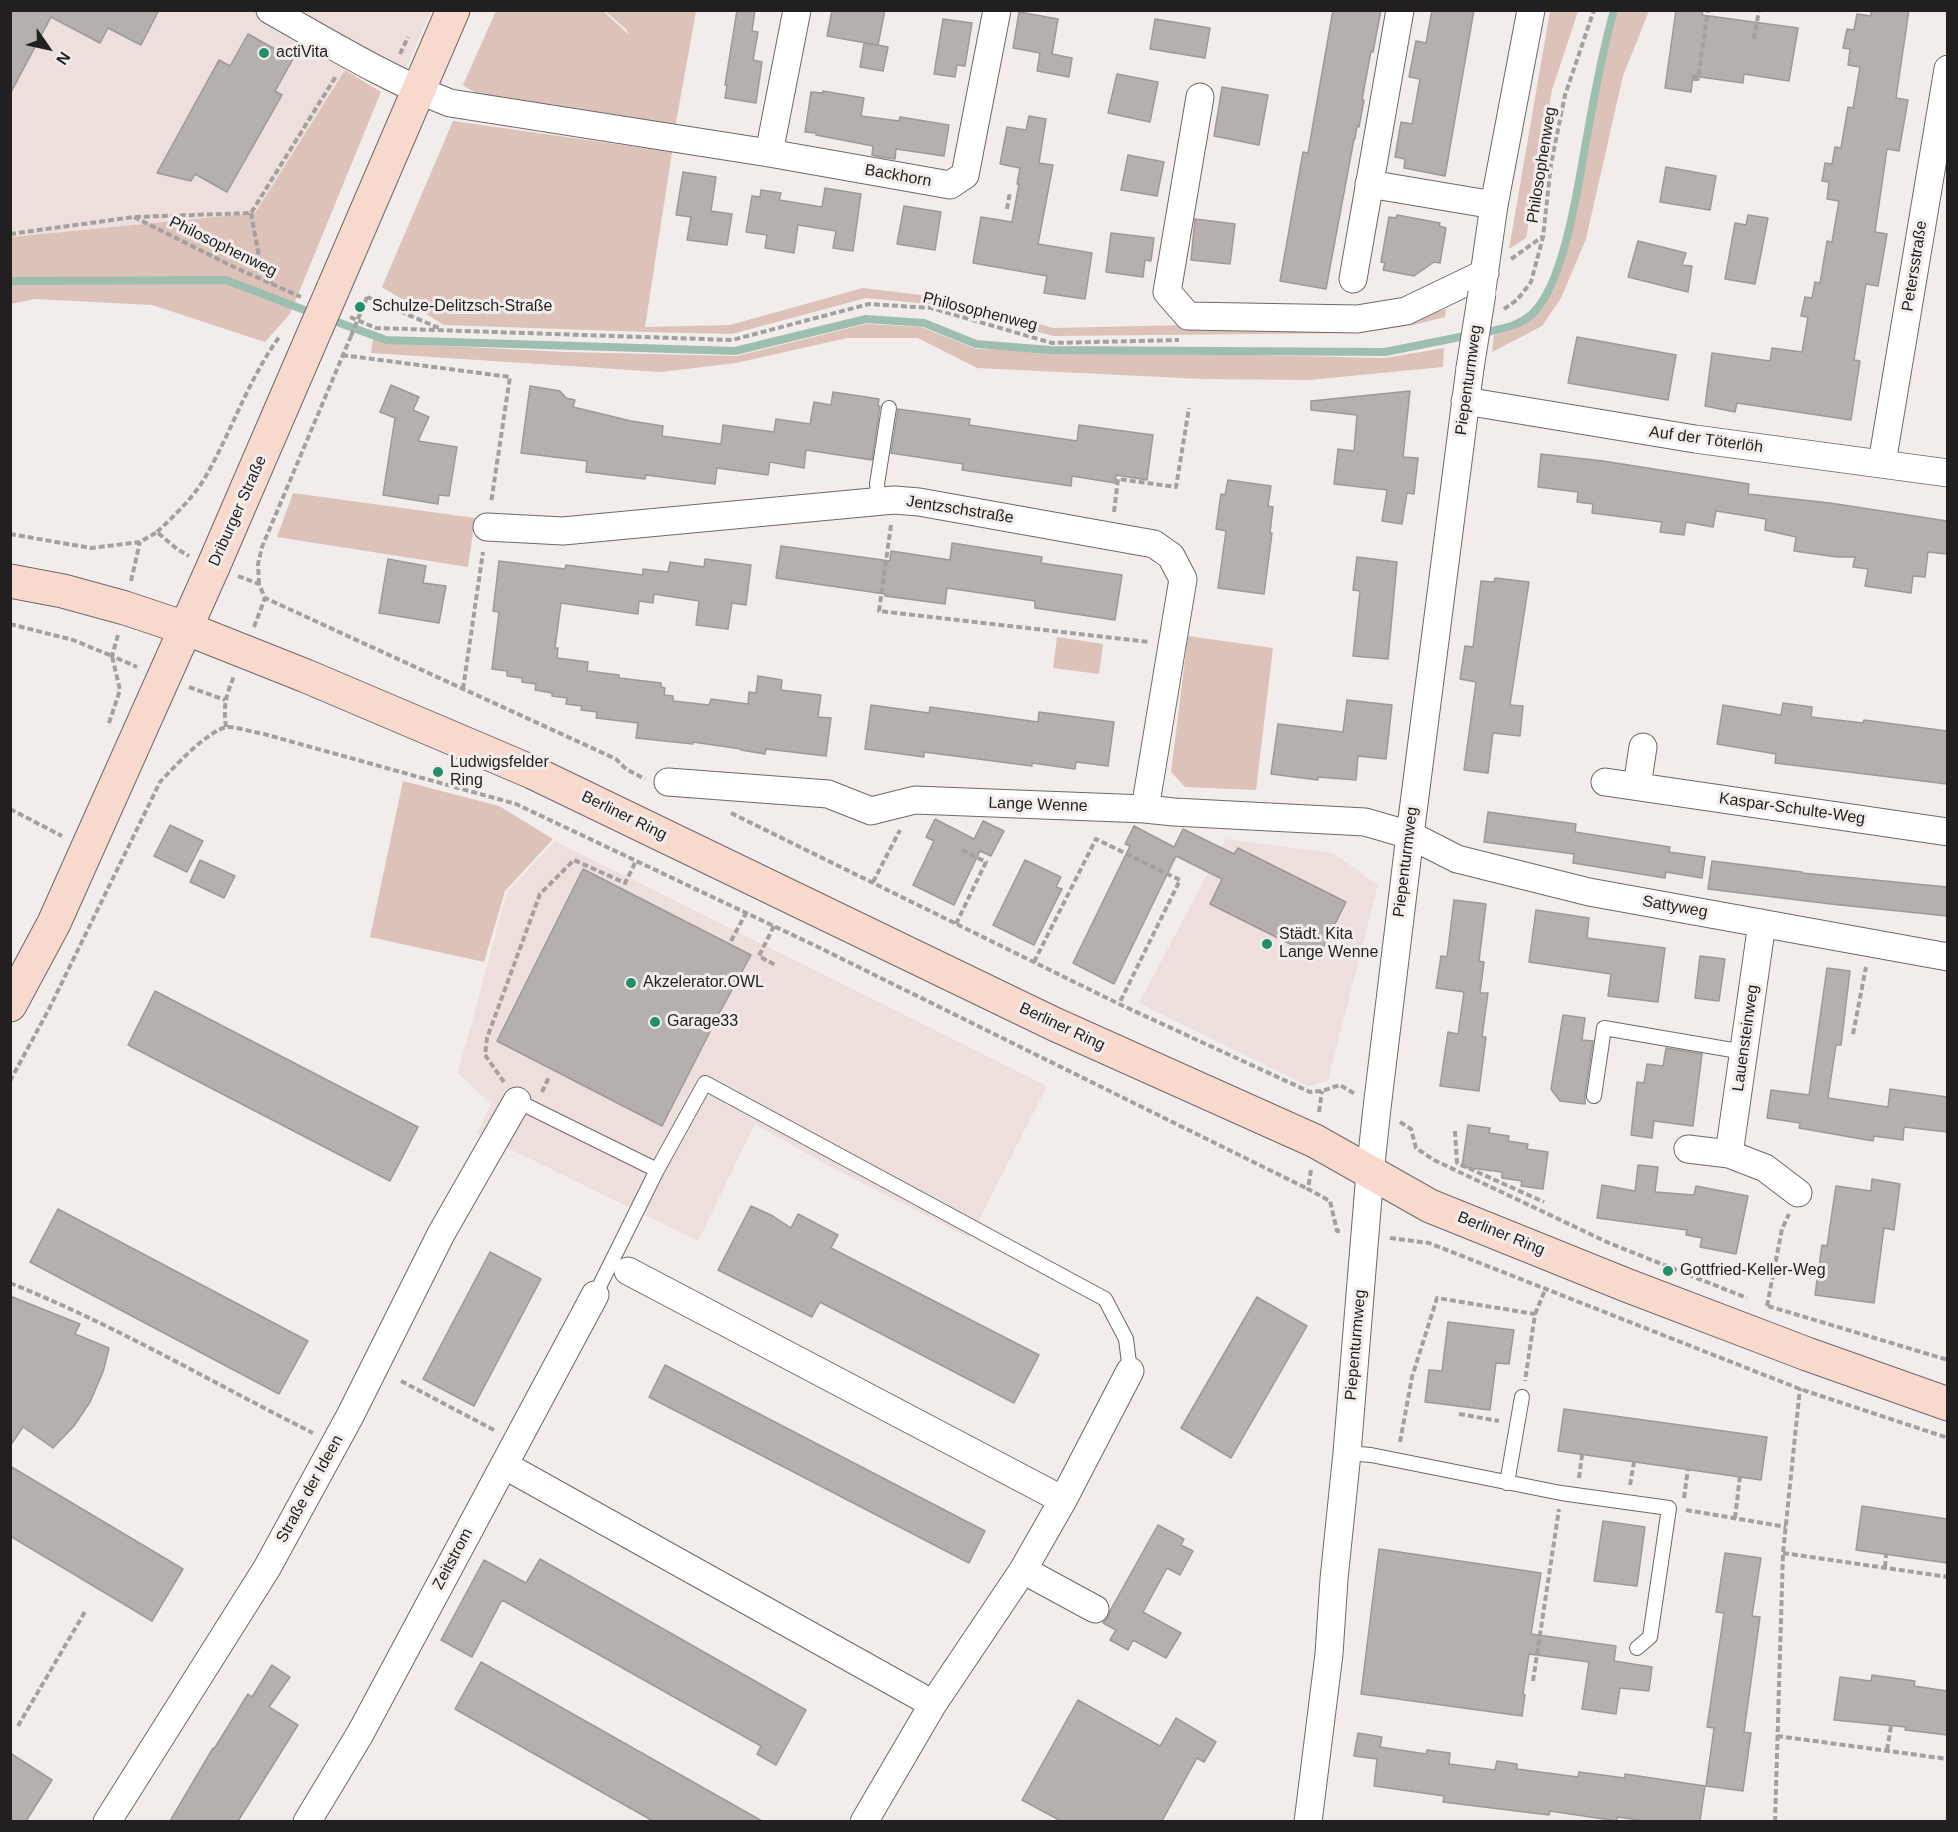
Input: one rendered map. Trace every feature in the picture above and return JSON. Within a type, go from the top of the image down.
[{"type":"main road","name":"Driburger Straße","points":[[10,1005],[54,923],[213,567],[317,326],[318,293],[404,84],[453,10]]},
{"type":"main road","points":[[10,581],[63,591],[185,628]]},
{"type":"main road","name":"Berliner Ring","points":[[185,628],[532,772],[1054,1024],[1315,1141],[1430,1206],[1626,1285],[1947,1404]]},
{"type":"street","points":[[270,10],[404,84]]},
{"type":"street","points":[[769,153],[797,10]]},
{"type":"street","name":"Backhorn","points":[[404,84],[450,103],[769,153],[950,185],[965,175],[997,10]]},
{"type":"street","points":[[1353,279],[1400,10]]},
{"type":"street","name":"Piepenturmweg","points":[[1311,1821],[1329,1654],[1370,1173],[1410,835],[1465,401],[1494,205],[1531,10]]},
{"type":"street","name":"Petersstraße","points":[[1882,463],[1947,69]]},
{"type":"street","points":[[1200,97],[1167,292],[1188,316],[1357,319],[1406,311],[1484,277]]},
{"type":"street","points":[[1369,184],[1494,205]]},
{"type":"street","name":"Auf der Töterlöh","points":[[1465,401],[1689,438],[1947,472]]},
{"type":"street","name":"Jentzschstraße","points":[[487,527],[563,531],[887,501],[919,502],[1154,544],[1171,556],[1183,579],[1145,808]]},
{"type":"street","points":[[1637,786],[1643,747]]},
{"type":"street","name":"Lange Wenne","points":[[668,782],[828,794],[871,811],[915,800],[1145,808],[1174,812],[1365,822],[1410,835]]},
{"type":"street","name":"Kaspar-Schulte-Weg","points":[[1605,782],[1947,832]]},
{"type":"street","name":"Sattyweg","points":[[1410,835],[1457,859],[1578,890],[1947,957]]},
{"type":"street","name":"Lauensteinweg","points":[[1729,1154],[1762,923]]},
{"type":"street","name":"Straße der Ideen","points":[[107,1821],[267,1568],[350,1416],[441,1234],[517,1101]]},
{"type":"street","points":[[1688,1149],[1729,1154],[1765,1168],[1798,1193]]},
{"type":"street","points":[[628,1270],[1063,1500]]},
{"type":"street","name":"Zeitstrom","points":[[307,1821],[360,1734],[595,1295]]},
{"type":"street","points":[[864,1821],[933,1704],[1023,1570],[1063,1500],[1130,1371]]},
{"type":"street","points":[[504,1465],[933,1704]]},
{"type":"street","points":[[1023,1570],[1095,1609]]},
{"type":"lane","points":[[887,501],[877,484],[882,437],[889,408]]},
{"type":"lane","points":[[1594,1096],[1604,1028],[1744,1052]]},
{"type":"lane","points":[[595,1295],[657,1170],[705,1083],[1105,1299],[1126,1339],[1130,1371]]},
{"type":"lane","points":[[517,1101],[657,1170]]},
{"type":"lane","points":[[1507,1483],[1522,1397]]},
{"type":"lane","points":[[1347,1453],[1397,1460],[1561,1493],[1676,1509],[1650,1637],[1637,1648]]},
{"type":"path","name":"Philosophenweg","points":[[1499,313],[1517,300],[1530,282],[1543,237],[1551,164],[1565,95],[1594,10]]},
{"type":"path","points":[[1693,79],[1698,79],[1708,10]]},
{"type":"path","points":[[1754,39],[1759,10]]},
{"type":"path","points":[[404,84],[411,29]]},
{"type":"path","points":[[273,284],[260,262],[251,213],[350,55]]},
{"type":"path","points":[[1007,209],[1010,192]]},
{"type":"path","points":[[10,234],[134,217],[251,213]]},
{"type":"path","name":"Philosophenweg","points":[[134,217],[273,284],[318,293]]},
{"type":"path","points":[[1484,277],[1543,237]]},
{"type":"path","points":[[444,331],[367,297],[262,547],[258,564],[259,584],[265,598],[616,759],[626,770],[656,785],[668,782]]},
{"type":"path","name":"Philosophenweg","points":[[360,322],[376,328],[732,340],[869,304],[931,308],[1052,343],[1184,340]]},
{"type":"path","points":[[10,534],[91,548],[140,542],[157,532],[184,505],[205,478],[261,366],[282,334]]},
{"type":"path","points":[[342,355],[510,377],[463,689]]},
{"type":"path","points":[[1112,536],[1118,479],[1176,487],[1189,408]]},
{"type":"path","points":[[887,501],[879,611],[1172,645]]},
{"type":"path","points":[[157,532],[177,549],[213,567],[259,584]]},
{"type":"path","points":[[10,624],[73,640],[112,656],[120,690],[108,726]]},
{"type":"path","points":[[225,700],[226,727]]},
{"type":"path","points":[[10,1081],[49,1009],[160,782],[180,760],[206,738],[226,727],[264,734],[516,804],[774,926],[1308,1189]]},
{"type":"path","points":[[873,882],[915,800]]},
{"type":"path","points":[[10,809],[56,832]]},
{"type":"path","points":[[730,812],[1119,1004],[1310,1092],[1340,1085],[1411,1129],[1416,1148],[1434,1160],[1609,1243],[1767,1306],[1947,1360]]},
{"type":"path","points":[[1034,962],[1096,839],[1163,871],[1180,880],[1119,1004]]},
{"type":"path","points":[[956,924],[986,862],[960,849]]},
{"type":"path","points":[[517,1101],[485,1055],[487,1038],[540,894],[574,860],[625,883],[636,861]]},
{"type":"path","points":[[731,942],[746,913]]},
{"type":"path","points":[[774,926],[759,956],[775,965]]},
{"type":"path","points":[[1853,1034],[1871,942]]},
{"type":"path","points":[[1455,1131],[1457,1163],[1544,1202]]},
{"type":"path","points":[[1767,1306],[1782,1229],[1798,1193]]},
{"type":"path","points":[[10,1283],[124,1335],[301,1427]]},
{"type":"path","points":[[1522,1397],[1535,1314],[1545,1290]]},
{"type":"path","points":[[1397,1460],[1412,1377],[1437,1298],[1535,1314]]},
{"type":"path","points":[[1775,1821],[1783,1553],[1800,1389],[1807,1354]]},
{"type":"path","points":[[401,1381],[516,1441]]},
{"type":"path","points":[[1459,1414],[1517,1424]]},
{"type":"path","points":[[1688,1469],[1676,1509],[1786,1527]]},
{"type":"path","points":[[1735,1518],[1740,1476]]},
{"type":"path","points":[[1533,1681],[1561,1493]]},
{"type":"path","points":[[1783,1553],[1947,1577]]},
{"type":"path","points":[[1885,1568],[1886,1555]]},
{"type":"path","points":[[18,1726],[86,1611]]},
{"type":"path","points":[[1887,1750],[1891,1726]]},
{"type":"path","points":[[1777,1736],[1947,1759]]},
{"type":"shaded area","points":[[11,11],[431,11],[394,96],[345,69],[255,213],[11,237]]},
{"type":"shaded area","points":[[496,11],[603,11],[628,34],[627,30],[605,11],[696,11],[675,128],[484,98],[463,85]]},
{"type":"shaded area","points":[[1550,11],[1578,11],[1552,90],[1526,238],[1509,249]]},
{"type":"shaded area","points":[[1618,11],[1649,11],[1623,76],[1586,239],[1561,298],[1542,326],[1492,352],[1494,335],[1522,326],[1531,319],[1547,299],[1557,280],[1571,237],[1601,80]]},
{"type":"shaded area","points":[[345,70],[381,92],[290,314],[265,342],[152,305],[35,299],[11,304],[11,237],[255,213]]},
{"type":"shaded area","points":[[453,121],[672,152],[645,327],[730,325],[863,288],[945,298],[1053,328],[1412,320],[1446,309],[1445,317],[1413,325],[1358,333],[1053,336],[939,305],[866,298],[732,334],[444,325],[382,287]]},
{"type":"shaded area","points":[[866,324],[921,327],[976,349],[1385,358],[1444,348],[1443,367],[1309,380],[1203,379],[977,368],[918,338],[847,338],[736,363],[661,372],[371,353],[373,339],[384,343],[566,352],[737,356]]},
{"type":"shaded area","points":[[293,493],[475,518],[468,567],[277,537]]},
{"type":"shaded area","points":[[1188,636],[1273,648],[1256,790],[1185,787],[1171,772]]},
{"type":"shaded area","points":[[1057,637],[1103,644],[1099,674],[1053,668]]},
{"type":"shaded area","points":[[403,781],[499,806],[553,839],[505,891],[484,962],[370,937]]},
{"type":"shaded area","name":"Städt. Kita Lange Wenne","points":[[1226,839],[1333,853],[1378,885],[1328,1081],[1308,1086],[1139,1003]]},
{"type":"shaded area","points":[[555,841],[1047,1086],[970,1238],[827,1165],[755,1124],[698,1241],[477,1133],[491,1104],[458,1073],[507,892]]},
{"type":"building","points":[[10,10],[159,10],[141,45],[108,28],[100,43],[51,17],[10,94]]},
{"type":"building","points":[[737,10],[755,10],[752,31],[758,32],[753,60],[762,62],[756,103],[725,98]]},
{"type":"building","points":[[832,10],[885,10],[878,45],[888,47],[883,71],[860,67],[864,43],[877,45],[827,36]]},
{"type":"building","points":[[1333,10],[1381,10],[1373,52],[1371,51],[1359,127],[1357,126],[1354,139],[1326,289],[1280,281],[1303,152],[1308,153]]},
{"type":"building","points":[[1432,10],[1474,10],[1445,176],[1404,168],[1405,159],[1395,157],[1401,122],[1412,124],[1420,79],[1409,77],[1416,41],[1426,43]]},
{"type":"building","points":[[1676,10],[1703,10],[1702,15],[1798,28],[1789,81],[1744,74],[1743,83],[1693,76],[1691,92],[1665,88]]},
{"type":"building","points":[[1871,10],[1909,10],[1896,98],[1908,100],[1899,151],[1887,149],[1875,232],[1887,234],[1878,286],[1866,284],[1854,360],[1860,361],[1851,420],[1737,403],[1735,412],[1705,406],[1712,353],[1770,361],[1772,348],[1802,352],[1808,317],[1801,316],[1805,297],[1812,298],[1815,282],[1820,283],[1827,241],[1832,242],[1839,201],[1827,199],[1829,182],[1822,181],[1825,163],[1832,164],[1835,147],[1841,148],[1848,107],[1853,108],[1860,67],[1848,65],[1850,49],[1843,48],[1847,29],[1854,30],[1857,14],[1871,16]]},
{"type":"building","points":[[1019,12],[1058,19],[1052,54],[1072,58],[1069,77],[1037,71],[1040,53],[1013,48]]},
{"type":"building","points":[[943,19],[972,23],[965,66],[957,65],[955,77],[934,74]]},
{"type":"building","points":[[1155,19],[1210,28],[1205,58],[1150,49]]},
{"type":"building","points":[[248,34],[293,59],[275,91],[282,95],[227,192],[195,174],[191,181],[157,173],[219,60],[230,66]]},
{"type":"building","points":[[1117,74],[1158,82],[1150,122],[1108,113]]},
{"type":"building","points":[[1222,87],[1268,95],[1259,145],[1214,136]]},
{"type":"building","points":[[823,91],[864,98],[861,116],[899,121],[900,117],[949,125],[944,156],[896,149],[895,159],[881,157],[872,155],[873,146],[805,132],[811,92],[823,93]]},
{"type":"building","points":[[1029,116],[1046,119],[1039,163],[1053,165],[1038,244],[1092,253],[1085,299],[1044,293],[1047,276],[973,263],[981,217],[1012,222],[1020,168],[1000,164],[1007,127],[1026,130]]},
{"type":"building","points":[[1128,155],[1164,162],[1157,196],[1121,190]]},
{"type":"building","points":[[1666,167],[1716,176],[1710,210],[1660,202]]},
{"type":"building","points":[[683,172],[716,177],[711,211],[732,214],[727,245],[687,240],[691,217],[676,215]]},
{"type":"building","points":[[825,188],[861,194],[853,251],[833,248],[836,231],[798,225],[794,253],[765,248],[767,235],[746,232],[752,196],[760,197],[761,190],[781,193],[779,200],[822,207]]},
{"type":"building","points":[[904,206],[941,212],[935,250],[897,244]]},
{"type":"building","points":[[1397,215],[1440,223],[1439,226],[1446,228],[1440,263],[1434,262],[1414,276],[1383,270],[1385,263],[1381,262],[1389,217],[1396,218]]},
{"type":"building","points":[[1748,215],[1768,218],[1755,284],[1725,279],[1735,223],[1746,225]]},
{"type":"building","points":[[1195,219],[1235,224],[1230,264],[1191,260]]},
{"type":"building","points":[[1111,233],[1154,238],[1151,261],[1145,260],[1143,277],[1106,272]]},
{"type":"building","points":[[1638,241],[1686,253],[1682,265],[1692,266],[1688,292],[1628,277]]},
{"type":"building","points":[[1577,337],[1676,355],[1668,400],[1568,383]]},
{"type":"building","points":[[391,385],[419,397],[413,410],[429,417],[418,441],[457,447],[449,496],[439,495],[438,504],[383,495],[395,418],[380,412]]},
{"type":"building","points":[[530,386],[560,391],[566,398],[575,400],[573,407],[663,426],[662,436],[721,444],[723,425],[774,432],[776,419],[810,424],[814,402],[831,405],[833,392],[879,399],[878,406],[880,406],[872,460],[806,450],[804,468],[770,462],[768,475],[717,468],[715,484],[646,475],[645,479],[586,472],[587,461],[521,453]]},
{"type":"building","points":[[1410,391],[1403,457],[1418,458],[1414,494],[1407,493],[1402,524],[1382,521],[1387,490],[1334,484],[1338,449],[1354,451],[1357,415],[1311,410],[1311,401]]},
{"type":"building","points":[[898,409],[970,419],[969,425],[1077,441],[1079,425],[1153,435],[1147,480],[1116,475],[1115,483],[1072,476],[1071,486],[962,470],[963,464],[891,453]]},
{"type":"building","points":[[1541,454],[1603,461],[1749,484],[1748,494],[1830,503],[1947,521],[1947,554],[1928,552],[1925,577],[1913,576],[1911,593],[1865,586],[1868,569],[1853,567],[1855,557],[1794,551],[1796,537],[1765,530],[1766,519],[1716,511],[1713,527],[1686,522],[1684,535],[1660,532],[1662,522],[1592,513],[1593,504],[1577,502],[1578,492],[1538,487]]},
{"type":"building","points":[[1228,480],[1271,486],[1268,506],[1273,507],[1270,533],[1272,533],[1264,594],[1218,588],[1226,531],[1216,529],[1221,494],[1225,495]]},
{"type":"building","points":[[952,543],[1042,557],[1041,563],[1122,575],[1115,620],[1035,608],[1035,601],[947,588],[945,604],[776,578],[781,546],[890,561],[891,551],[950,560]]},
{"type":"building","points":[[1357,557],[1397,562],[1388,659],[1353,656],[1360,591],[1353,590]]},
{"type":"building","points":[[388,559],[426,566],[423,583],[446,586],[439,623],[379,613]]},
{"type":"building","points":[[705,559],[751,565],[746,605],[732,603],[728,629],[696,625],[699,601],[654,594],[653,603],[639,601],[638,614],[561,603],[555,648],[558,648],[557,658],[588,662],[587,671],[661,683],[661,687],[665,688],[664,695],[673,696],[673,701],[709,705],[711,699],[748,704],[749,692],[756,693],[758,676],[782,680],[781,690],[821,695],[818,717],[831,718],[826,756],[766,749],[765,754],[693,742],[693,744],[636,738],[638,723],[596,718],[597,712],[581,710],[582,706],[566,704],[567,698],[535,690],[536,684],[522,682],[522,678],[507,676],[507,671],[492,669],[499,612],[493,611],[499,561],[565,569],[566,565],[643,575],[643,569],[668,572],[670,562],[704,567]]},
{"type":"building","points":[[1495,578],[1529,582],[1510,705],[1523,706],[1520,736],[1493,733],[1488,773],[1464,770],[1476,682],[1460,679],[1465,646],[1473,647],[1481,581],[1494,582]]},
{"type":"building","points":[[1347,700],[1392,705],[1386,759],[1358,756],[1356,780],[1318,777],[1318,780],[1271,774],[1278,724],[1343,732]]},
{"type":"building","points":[[1783,703],[1812,707],[1811,717],[1863,723],[1864,720],[1947,731],[1947,784],[1775,763],[1776,754],[1717,744],[1723,705],[1781,715]]},
{"type":"building","points":[[871,705],[929,713],[930,707],[1038,722],[1039,712],[1114,722],[1108,766],[1076,762],[1075,769],[1032,763],[1032,766],[924,752],[924,757],[865,749]]},
{"type":"building","points":[[1488,812],[1576,824],[1575,832],[1670,847],[1669,852],[1705,857],[1702,878],[1666,872],[1665,878],[1573,863],[1574,854],[1484,842]]},
{"type":"building","points":[[935,819],[974,839],[983,821],[1004,831],[991,856],[980,851],[954,905],[913,885],[934,841],[926,837]]},
{"type":"building","points":[[170,825],[203,841],[187,872],[154,856]]},
{"type":"building","points":[[1134,826],[1174,847],[1183,829],[1234,854],[1238,848],[1346,902],[1318,958],[1210,904],[1222,879],[1176,856],[1114,984],[1073,963],[1130,846],[1125,844]]},
{"type":"building","points":[[200,860],[235,876],[224,898],[190,882]]},
{"type":"building","points":[[1025,860],[1061,877],[1056,887],[1062,889],[1034,945],[993,925]]},
{"type":"building","points":[[1712,861],[1802,873],[1947,887],[1947,916],[1708,889]]},
{"type":"building","name":"Akzelerator.OWL","points":[[583,869],[751,955],[662,1126],[497,1041]]},
{"type":"building","points":[[1454,900],[1486,904],[1479,961],[1484,962],[1480,993],[1488,993],[1482,1037],[1486,1037],[1479,1091],[1440,1086],[1448,1032],[1458,1034],[1464,992],[1436,988],[1441,956],[1447,957]]},
{"type":"building","points":[[1536,910],[1589,918],[1587,938],[1665,948],[1658,1002],[1608,996],[1611,974],[1529,962]]},
{"type":"building","points":[[1700,956],[1725,959],[1719,1001],[1695,998]]},
{"type":"building","points":[[1827,968],[1850,971],[1841,1045],[1836,1045],[1828,1098],[1888,1107],[1890,1089],[1947,1097],[1947,1132],[1904,1127],[1903,1140],[1874,1136],[1873,1141],[1799,1128],[1800,1123],[1767,1118],[1771,1090],[1809,1095]]},
{"type":"building","points":[[155,991],[418,1127],[390,1181],[128,1045]]},
{"type":"building","points":[[1563,1015],[1585,1018],[1582,1040],[1593,1041],[1585,1104],[1560,1101],[1551,1089]]},
{"type":"building","points":[[1666,1048],[1702,1054],[1693,1126],[1654,1121],[1652,1138],[1631,1135],[1637,1082],[1644,1083],[1647,1064],[1663,1066]]},
{"type":"building","points":[[1468,1125],[1490,1128],[1489,1133],[1509,1136],[1508,1141],[1528,1144],[1527,1149],[1548,1152],[1543,1189],[1521,1186],[1522,1181],[1502,1178],[1502,1172],[1462,1167]]},
{"type":"building","points":[[1638,1165],[1658,1167],[1655,1192],[1694,1195],[1696,1186],[1748,1196],[1736,1254],[1700,1247],[1702,1238],[1686,1235],[1687,1230],[1597,1218],[1602,1185],[1635,1191]]},
{"type":"building","points":[[1872,1179],[1900,1184],[1894,1230],[1884,1228],[1874,1303],[1815,1295],[1822,1245],[1827,1246],[1836,1186],[1871,1191]]},
{"type":"building","points":[[751,1206],[773,1216],[791,1228],[798,1214],[838,1235],[831,1248],[1039,1355],[1014,1403],[820,1302],[812,1317],[718,1270]]},
{"type":"building","points":[[58,1209],[308,1341],[279,1394],[30,1262]]},
{"type":"building","points":[[490,1252],[541,1279],[474,1406],[423,1379]]},
{"type":"building","points":[[10,1296],[80,1324],[75,1334],[109,1348],[103,1372],[90,1402],[74,1426],[53,1448],[23,1427],[10,1446]]},
{"type":"building","points":[[1257,1297],[1307,1326],[1231,1458],[1181,1428]]},
{"type":"building","points":[[1448,1322],[1514,1330],[1509,1364],[1496,1363],[1490,1410],[1425,1402],[1429,1370],[1442,1371]]},
{"type":"building","points":[[665,1365],[985,1531],[969,1563],[649,1397]]},
{"type":"building","points":[[1564,1409],[1767,1437],[1761,1480],[1558,1451]]},
{"type":"building","points":[[10,1466],[183,1569],[152,1621],[10,1536]]},
{"type":"building","points":[[1862,1506],[1947,1519],[1947,1563],[1856,1550]]},
{"type":"building","points":[[1603,1521],[1645,1527],[1637,1586],[1594,1581]]},
{"type":"building","points":[[1158,1525],[1184,1539],[1181,1545],[1193,1551],[1180,1575],[1167,1568],[1143,1612],[1181,1633],[1166,1658],[1133,1640],[1128,1650],[1110,1640],[1116,1630],[1103,1623]]},
{"type":"building","points":[[1379,1549],[1541,1573],[1531,1634],[1616,1646],[1614,1661],[1652,1667],[1649,1691],[1620,1688],[1616,1714],[1582,1709],[1589,1662],[1529,1654],[1522,1716],[1361,1694]]},
{"type":"building","points":[[1725,1553],[1761,1558],[1752,1616],[1760,1617],[1744,1732],[1751,1733],[1743,1791],[1706,1786],[1714,1728],[1707,1727],[1724,1613],[1716,1612]]},
{"type":"building","points":[[540,1559],[806,1710],[776,1765],[757,1754],[761,1746],[502,1600],[472,1657],[441,1640],[484,1560],[526,1583]]},
{"type":"building","points":[[481,1662],[762,1821],[653,1821],[455,1709]]},
{"type":"building","points":[[272,1665],[290,1677],[269,1707],[298,1725],[238,1821],[170,1821],[248,1694],[252,1697]]},
{"type":"building","points":[[1872,1675],[1915,1681],[1914,1686],[1947,1691],[1947,1735],[1905,1730],[1906,1727],[1834,1720],[1840,1677],[1871,1681]]},
{"type":"building","points":[[1078,1700],[1160,1746],[1176,1718],[1216,1742],[1204,1762],[1197,1758],[1162,1821],[1061,1821],[1022,1800]]},
{"type":"building","points":[[1358,1733],[1382,1737],[1380,1747],[1426,1754],[1427,1750],[1450,1753],[1449,1764],[1495,1770],[1497,1761],[1517,1764],[1517,1769],[1578,1777],[1579,1772],[1625,1778],[1625,1774],[1705,1786],[1700,1821],[1646,1821],[1617,1817],[1617,1821],[1550,1811],[1549,1815],[1443,1802],[1444,1796],[1374,1786],[1377,1759],[1354,1756]]},
{"type":"building","points":[[10,1753],[52,1780],[26,1821],[10,1821]]},
{"type":"waterway","points":[[1482,333],[1508,327],[1527,318],[1544,299],[1554,279],[1569,228],[1614,10]]},
{"type":"waterway","points":[[10,281],[226,280],[315,314]]},
{"type":"waterway","points":[[329,319],[386,340],[735,351],[866,319],[924,323],[976,344],[1050,350],[1385,352],[1470,335]]},
{"type":"place","name":"actiVita","points":[[264,53]]},
{"type":"place","name":"Schulze-Delitzsch-Straße","points":[[360,307]]},
{"type":"place","name":"Ludwigsfelder Ring","points":[[438,772]]},
{"type":"place","name":"Städt. Kita Lange Wenne","points":[[1267,944]]},
{"type":"place","name":"Akzelerator.OWL","points":[[631,983]]},
{"type":"place","name":"Garage33","points":[[655,1022]]},
{"type":"place","name":"Gottfried-Keller-Weg","points":[[1668,1271]]}]
